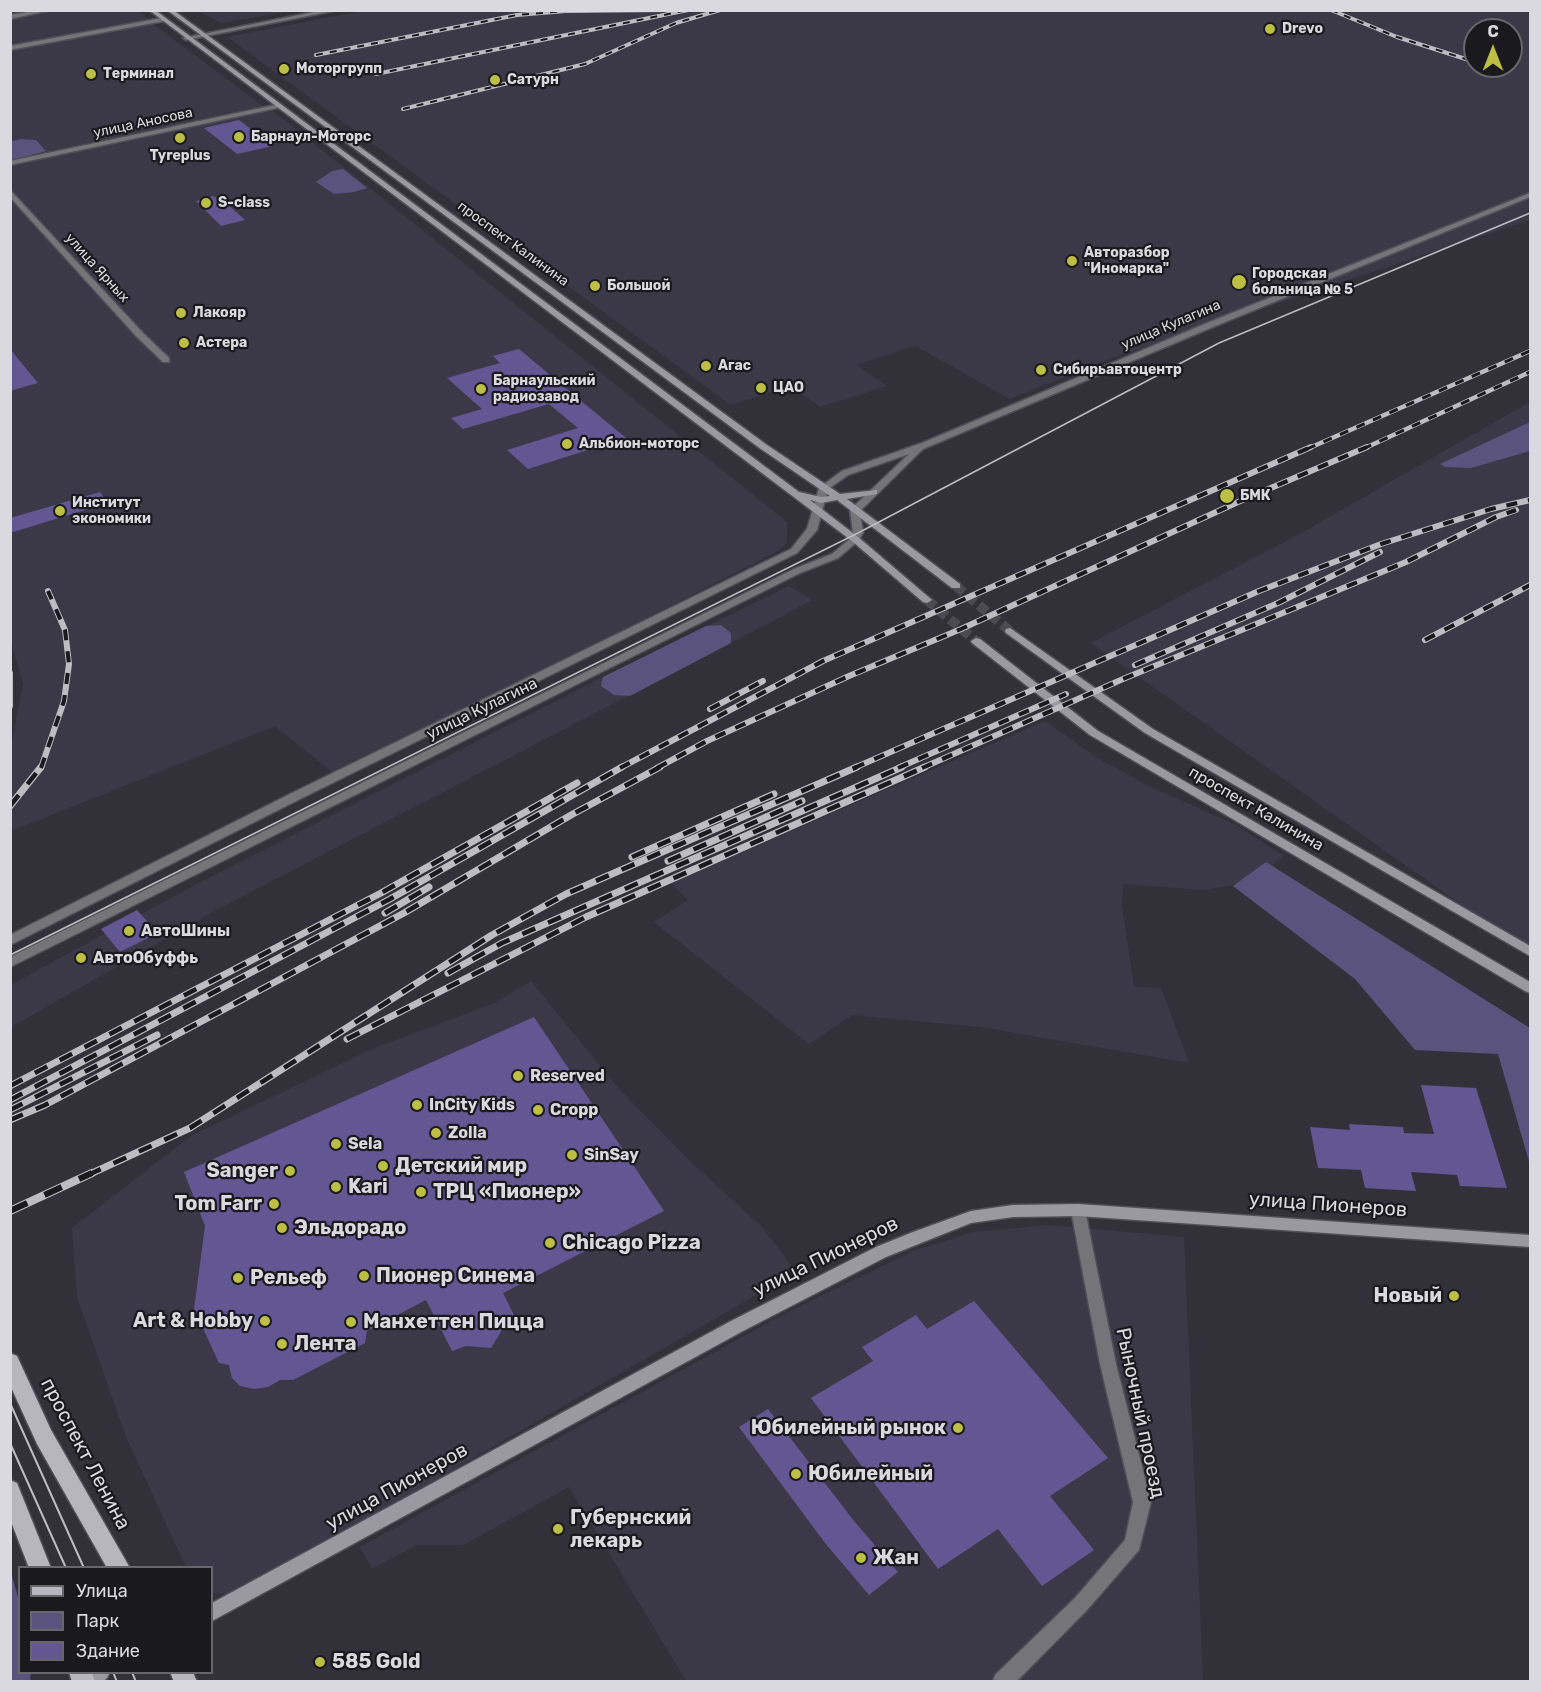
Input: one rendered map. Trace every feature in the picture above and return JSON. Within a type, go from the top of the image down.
[{"type":"main road","name":"проспект Калинина","points":[[151,10],[280,105],[318,137],[470,247],[850,536]]},
{"type":"main road","name":"проспект Калинина","points":[[169,10],[841,499],[956,586]]},
{"type":"main road","points":[[162,20],[178,17]]},
{"type":"main road","points":[[280,105],[294,103]]},
{"type":"main road","name":"проспект Калинина","points":[[794,494],[821,500],[841,499],[874,492]]},
{"type":"main road","points":[[850,536],[927,600]]},
{"type":"main road","name":"проспект Калинина","points":[[1011,631],[1149,731],[1530,952]]},
{"type":"main road","name":"проспект Калинина","points":[[976,641],[1094,732],[1530,988]]},
{"type":"main road","name":"улица Пионеров","points":[[213,1611],[598,1400],[881,1252],[971,1217],[1013,1211],[1078,1209],[1530,1241]]},
{"type":"main road","name":"проспект Ленина","points":[[10,1362],[44,1437],[118,1566]]},
{"type":"main road","points":[[10,1490],[39,1566]]},
{"type":"main road","points":[[84,1682],[98,1674]]},
{"type":"street","points":[[10,17],[49,10]]},
{"type":"street","points":[[186,38],[336,10]]},
{"type":"street","points":[[10,48],[162,20]]},
{"type":"street","name":"улица Аносова","points":[[10,163],[280,105]]},
{"type":"street","name":"улица Ярных","points":[[10,192],[140,335],[166,360]]},
{"type":"street","name":"улица Кулагина","points":[[10,941],[296,796],[794,551],[812,530],[824,488],[845,473],[925,445],[1210,325],[1530,195]]},
{"type":"street","name":"улица Кулагина","points":[[855,510],[925,445]]},
{"type":"street","points":[[850,536],[858,533],[855,510]]},
{"type":"street","name":"улица Кулагина","points":[[10,963],[797,571],[835,556],[850,536]]},
{"type":"street","points":[[296,796],[315,811]]},
{"type":"street","points":[[128,881],[143,896]]},
{"type":"street","points":[[71,911],[84,926]]},
{"type":"street","name":"Рыночный проезд","points":[[1002,1682],[1081,1604],[1133,1544],[1142,1502],[1108,1364],[1078,1209]]},
{"type":"shaded area","points":[[367,10],[1530,11],[1530,220],[1109,359],[1010,399],[915,346],[856,365],[887,386],[820,407],[790,386],[731,405],[227,37]]},
{"type":"shaded area","points":[[11,11],[137,11],[150,20],[11,46]]},
{"type":"shaded area","points":[[198,11],[291,11],[221,23]]},
{"type":"shaded area","points":[[153,24],[263,106],[11,159],[11,50]]},
{"type":"shaded area","points":[[272,110],[787,522],[787,543],[778,551],[572,656],[332,772],[275,726],[11,831],[11,746],[23,684],[10,638],[11,166]]},
{"type":"shaded area","points":[[1530,402],[1530,948],[1473,913],[1091,643],[1296,536]]},
{"type":"shaded area","points":[[789,586],[813,600],[218,909],[11,1027],[11,986],[16,982],[195,885],[603,677]]},
{"type":"shaded area","points":[[1045,721],[1096,757],[1147,785],[1236,825],[1284,856],[1249,882],[1204,890],[1123,884],[1122,906],[1134,987],[1161,988],[1189,1063],[981,1027],[852,1015],[809,1044],[654,922],[688,900],[671,883]]},
{"type":"shaded area","name":"ТРЦ «Пионер»","points":[[531,981],[618,1088],[692,1163],[762,1227],[796,1272],[236,1595],[213,1593],[213,1566],[186,1566],[126,1437],[77,1297],[72,1228],[191,1136],[372,1049],[492,1004]]},
{"type":"shaded area","points":[[1049,1225],[1184,1237],[1203,1681],[686,1681],[569,1487],[463,1545],[416,1545],[372,1569],[360,1547],[782,1315],[913,1251],[973,1232]]},
{"type":"green space","points":[[36,140],[46,151],[11,161],[11,141]]},
{"type":"green space","points":[[343,169],[367,188],[334,194],[316,182],[332,171]]},
{"type":"green space","points":[[1530,422],[1530,451],[1471,468],[1445,467],[1440,464]]},
{"type":"green space","points":[[721,625],[731,633],[731,643],[630,696],[614,695],[601,686],[603,677],[706,626]]},
{"type":"green space","points":[[1266,862],[1530,1028],[1530,1165],[1498,1054],[1415,1050],[1355,979],[1233,886]]},
{"type":"green space","points":[[11,1572],[18,1597],[18,1674],[31,1674],[30,1681],[11,1681]]},
{"type":"building","name":"Барнаул-Моторс","points":[[239,120],[273,146],[237,154],[204,128]]},
{"type":"building","points":[[213,196],[225,202],[245,220],[221,226],[196,201]]},
{"type":"building","points":[[10,349],[38,383],[10,391]]},
{"type":"building","points":[[519,349],[626,438],[528,469],[507,450],[578,428],[549,404],[463,429],[451,418],[482,409],[447,378],[500,363],[493,356]]},
{"type":"building","name":"Институт экономики","points":[[100,492],[108,503],[10,533],[10,518]]},
{"type":"building","name":"АвтоШины","points":[[137,910],[158,933],[120,952],[101,929]]},
{"type":"building","name":"ТРЦ «Пионер»","points":[[534,1017],[664,1211],[503,1293],[517,1321],[502,1330],[491,1348],[466,1346],[452,1351],[426,1300],[367,1331],[365,1343],[293,1380],[280,1380],[268,1387],[254,1389],[240,1386],[232,1378],[229,1365],[219,1363],[194,1309],[205,1226],[184,1172]]},
{"type":"building","points":[[1421,1085],[1476,1088],[1507,1188],[1460,1186],[1457,1175],[1411,1172],[1416,1191],[1365,1188],[1361,1170],[1318,1168],[1310,1127],[1350,1130],[1349,1124],[1403,1127],[1404,1133],[1434,1134]]},
{"type":"building","name":"Юбилейный рынок","points":[[974,1301],[1108,1458],[1050,1496],[1094,1550],[1042,1586],[998,1529],[938,1569],[811,1398],[873,1361],[862,1347],[916,1315],[927,1329]]},
{"type":"building","name":"Юбилейный","points":[[768,1409],[854,1521],[898,1572],[869,1595],[825,1543],[739,1427]]},
{"type":"tunnel","points":[[956,586],[1010,631]]},
{"type":"tunnel","points":[[927,600],[976,641]]},
{"type":"tram line","points":[[10,955],[858,533],[1219,343],[1530,213]]},
{"type":"tram line","points":[[10,1403],[83,1566]]},
{"type":"tram line","points":[[10,1443],[65,1566]]},
{"type":"tram line","points":[[114,1674],[117,1682]]},
{"type":"tram line","points":[[133,1674],[136,1682]]},
{"type":"railway","points":[[316,55],[517,15],[566,11],[666,10]]},
{"type":"railway","points":[[376,74],[688,10]]},
{"type":"railway","points":[[403,109],[585,64],[676,23],[720,10]]},
{"type":"railway","points":[[1331,10],[1397,37],[1463,58]]},
{"type":"railway","points":[[1307,449],[1530,351]]},
{"type":"railway","points":[[1363,449],[1530,372]]},
{"type":"railway","points":[[620,768],[823,661],[1311,447]]},
{"type":"railway","points":[[657,768],[707,741],[849,676],[961,629],[1238,502],[1367,447]]},
{"type":"railway","points":[[854,768],[1259,591],[1381,544],[1491,509],[1530,500]]},
{"type":"railway","points":[[922,768],[1123,679],[1406,562],[1496,517],[1516,510]]},
{"type":"railway","points":[[1135,665],[1278,603],[1380,552]]},
{"type":"railway","points":[[1425,640],[1530,585]]},
{"type":"railway","points":[[41,768],[64,701],[69,664],[65,630],[48,591]]},
{"type":"railway","points":[[10,673],[10,706]]},
{"type":"railway","points":[[710,709],[763,681]]},
{"type":"railway","points":[[898,768],[1066,694]]},
{"type":"railway","points":[[10,806],[41,767]]},
{"type":"railway","points":[[10,1100],[390,899],[622,767]]},
{"type":"railway","points":[[10,1120],[45,1105],[404,913],[571,815],[660,767]]},
{"type":"railway","points":[[88,1175],[190,1128],[492,935],[566,894],[857,767]]},
{"type":"railway","points":[[448,973],[502,943],[902,767]]},
{"type":"railway","points":[[347,1039],[586,917],[925,767]]},
{"type":"railway","points":[[10,1086],[381,893],[577,783]]},
{"type":"railway","points":[[632,857],[774,794]]},
{"type":"railway","points":[[668,861],[802,801]]},
{"type":"railway","points":[[385,913],[429,887]]},
{"type":"railway","points":[[10,1110],[157,1035]]},
{"type":"railway","points":[[10,1211],[92,1173]]},
{"type":"place","name":"Drevo","points":[[1270,29]]},
{"type":"place","name":"Моторгрупп","points":[[284,69]]},
{"type":"place","name":"Терминал","points":[[91,74]]},
{"type":"place","name":"Сатурн","points":[[495,80]]},
{"type":"place","name":"Барнаул-Моторс","points":[[239,137]]},
{"type":"place","name":"Tyreplus","points":[[180,138]]},
{"type":"place","name":"S-class","points":[[206,203]]},
{"type":"place","name":"Авторазбор \"Иномарка\"","points":[[1072,261]]},
{"type":"place","name":"Городская больница № 5","points":[[1239,282]]},
{"type":"place","name":"Большой","points":[[595,286]]},
{"type":"place","name":"Лакояр","points":[[181,313]]},
{"type":"place","name":"Астера","points":[[184,343]]},
{"type":"place","name":"Агас","points":[[706,366]]},
{"type":"place","name":"Сибирьавтоцентр","points":[[1041,370]]},
{"type":"place","name":"ЦАО","points":[[761,388]]},
{"type":"place","name":"Барнаульский радиозавод","points":[[481,389]]},
{"type":"place","name":"Альбион-моторс","points":[[567,444]]},
{"type":"place","name":"БМК","points":[[1227,496]]},
{"type":"place","name":"Институт экономики","points":[[60,511]]},
{"type":"place","name":"АвтоШины","points":[[129,931]]},
{"type":"place","name":"АвтоОбуффь","points":[[81,958]]},
{"type":"place","name":"Reserved","points":[[518,1076]]},
{"type":"place","name":"InCity Kids","points":[[417,1105]]},
{"type":"place","name":"Cropp","points":[[538,1110]]},
{"type":"place","name":"Zolla","points":[[436,1133]]},
{"type":"place","name":"Sela","points":[[336,1144]]},
{"type":"place","name":"SinSay","points":[[572,1155]]},
{"type":"place","name":"Детский мир","points":[[383,1166]]},
{"type":"place","name":"Sanger","points":[[290,1171]]},
{"type":"place","name":"Kari","points":[[336,1187]]},
{"type":"place","name":"ТРЦ «Пионер»","points":[[421,1192]]},
{"type":"place","name":"Tom Farr","points":[[274,1204]]},
{"type":"place","name":"Эльдорадо","points":[[282,1228]]},
{"type":"place","name":"Chicago Pizza","points":[[550,1243]]},
{"type":"place","name":"Пионер Синема","points":[[364,1276]]},
{"type":"place","name":"Рельеф","points":[[238,1278]]},
{"type":"place","name":"Новый","points":[[1454,1296]]},
{"type":"place","name":"Art & Hobby","points":[[265,1321]]},
{"type":"place","name":"Манхеттен Пицца","points":[[351,1322]]},
{"type":"place","name":"Лента","points":[[282,1344]]},
{"type":"place","name":"Юбилейный рынок","points":[[958,1428]]},
{"type":"place","name":"Юбилейный","points":[[796,1474]]},
{"type":"place","name":"Губернский лекарь","points":[[558,1529]]},
{"type":"place","name":"Жан","points":[[861,1558]]},
{"type":"place","name":"585 Gold","points":[[320,1662]]}]
